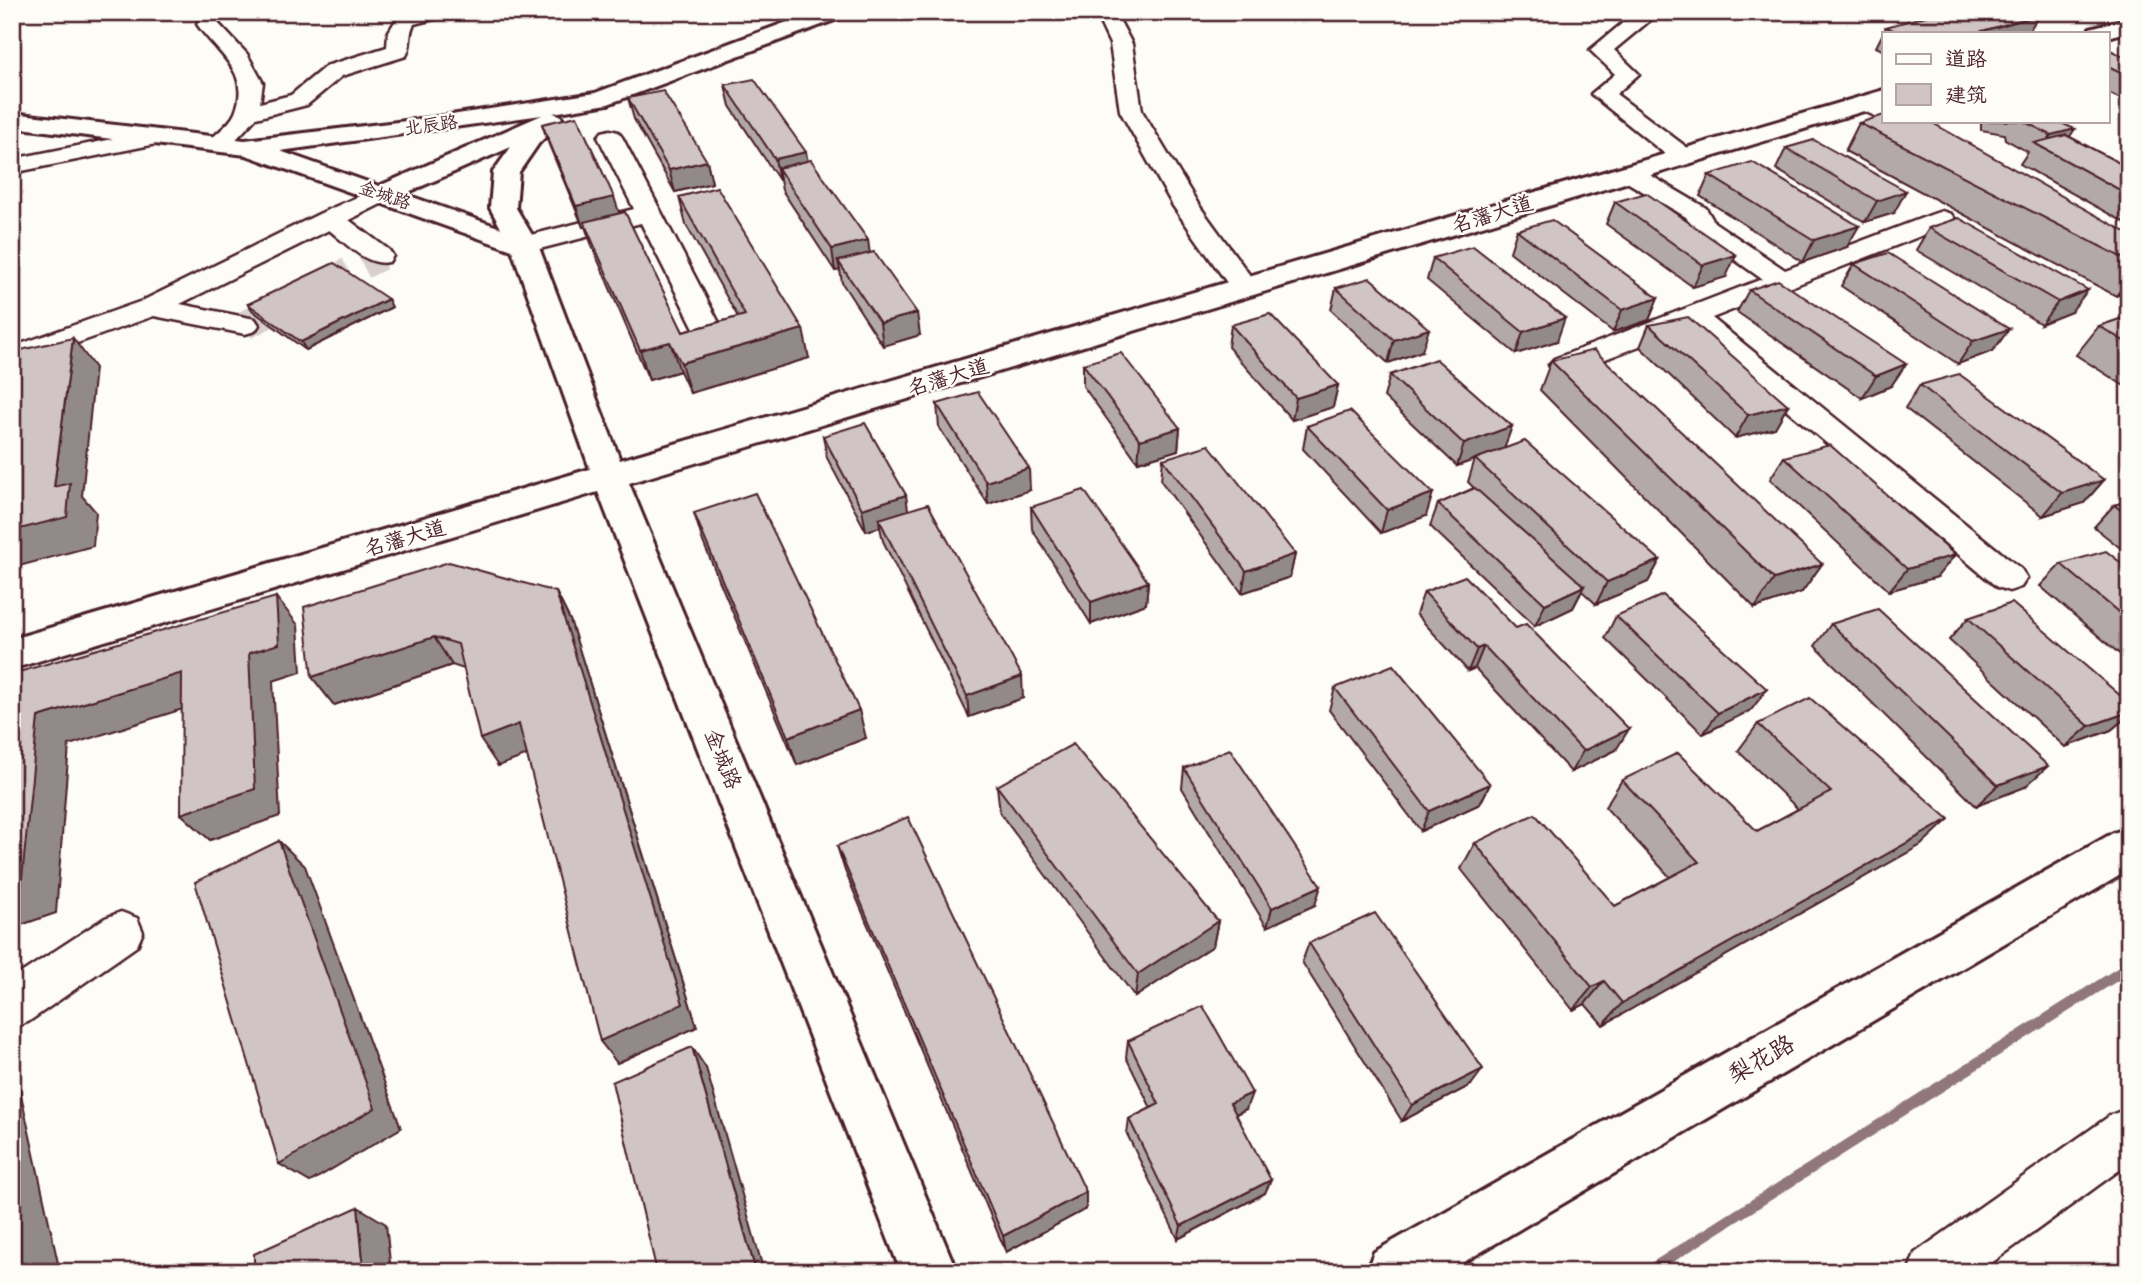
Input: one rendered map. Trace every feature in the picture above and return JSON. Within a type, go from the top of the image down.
[{"type":"main road","name":"北辰路","points":[[12,120],[245,148],[431,125],[600,99],[835,12]]},
{"type":"main road","points":[[2101,32],[2129,24]]},
{"type":"main road","points":[[382,194],[600,99]]},
{"type":"main road","name":"名藩大道","points":[[12,654],[1629,173],[1878,104]]},
{"type":"main road","name":"金城路","points":[[551,120],[530,138],[506,172],[503,208],[524,245],[610,478],[929,1272]]},
{"type":"main road","name":"金城路","points":[[245,148],[524,245]]},
{"type":"main road","name":"梨花路","points":[[1394,1272],[2129,847]]},
{"type":"street","points":[[212,12],[207,24],[240,59],[252,83],[247,113],[218,145]]},
{"type":"street","points":[[247,113],[299,100],[334,71],[398,51],[398,33],[406,19],[439,12]]},
{"type":"street","points":[[1105,12],[1121,44],[1130,111],[1186,206],[1245,288]]},
{"type":"street","points":[[1650,12],[1627,27],[1601,50],[1628,74],[1602,94],[1684,157]]},
{"type":"street","points":[[610,136],[716,344]]},
{"type":"street","points":[[12,166],[158,137]]},
{"type":"street","points":[[1629,173],[1697,213],[1703,226],[1782,281]]},
{"type":"street","points":[[12,357],[152,307],[382,194]]},
{"type":"street","points":[[524,245],[649,214]]},
{"type":"street","points":[[330,218],[380,256]]},
{"type":"street","points":[[1564,365],[1941,219]]},
{"type":"street","points":[[1692,315],[2009,578]]},
{"type":"street","points":[[12,1006],[121,932]]},
{"type":"street","points":[[1934,1272],[2129,1133]]},
{"type":"lane","points":[[152,307],[246,325]]},
{"type":"building","points":[[1940,12],[2033,12],[2039,15],[1979,32],[1898,32],[1886,27]]},
{"type":"building","points":[[2110,50],[2129,59],[2129,76],[2110,67]]},
{"type":"building","points":[[754,79],[806,152],[775,159],[725,85]]},
{"type":"building","points":[[663,91],[707,161],[669,170],[628,98]]},
{"type":"building","points":[[577,116],[614,197],[576,206],[542,124]]},
{"type":"building","points":[[1882,116],[1882,122],[1931,122],[2129,234],[2129,261],[1859,123]]},
{"type":"building","points":[[2025,122],[2058,122],[2075,129],[2051,135]]},
{"type":"building","points":[[2066,135],[2129,168],[2129,195],[2034,143]]},
{"type":"building","points":[[1814,140],[1906,191],[1877,201],[1786,148]]},
{"type":"building","points":[[811,160],[868,240],[832,249],[778,168]]},
{"type":"building","points":[[1752,162],[1859,226],[1814,240],[1709,175]]},
{"type":"building","points":[[717,187],[803,329],[681,363],[670,342],[640,350],[584,222],[625,212],[683,332],[745,315],[679,197]]},
{"type":"building","points":[[1646,193],[1736,255],[1703,265],[1615,202]]},
{"type":"building","points":[[1959,218],[2088,290],[2058,302],[1929,228]]},
{"type":"building","points":[[1552,220],[1658,298],[1622,310],[1517,230]]},
{"type":"building","points":[[1473,246],[1565,318],[1523,332],[1433,258]]},
{"type":"building","points":[[874,252],[917,313],[880,323],[838,261]]},
{"type":"building","points":[[1888,253],[2009,329],[1973,341],[1854,264]]},
{"type":"building","points":[[334,263],[388,299],[301,342],[248,304]]},
{"type":"building","points":[[1370,278],[1429,329],[1394,340],[1336,288]]},
{"type":"building","points":[[1778,280],[1906,364],[1876,376],[1749,290]]},
{"type":"building","points":[[1270,314],[1338,385],[1296,398],[1231,325]]},
{"type":"building","points":[[2129,316],[2129,344],[2099,326]]},
{"type":"building","points":[[1688,317],[1788,405],[1748,415],[1649,325]]},
{"type":"building","points":[[73,338],[54,487],[70,483],[67,517],[12,531],[12,352]]},
{"type":"building","points":[[1594,350],[1822,564],[1774,579],[1551,361]]},
{"type":"building","points":[[1121,353],[1180,428],[1140,440],[1083,364]]},
{"type":"building","points":[[1436,359],[1512,426],[1464,444],[1390,375]]},
{"type":"building","points":[[1959,374],[2104,480],[2062,493],[1920,385]]},
{"type":"building","points":[[978,392],[1029,468],[986,482],[937,404]]},
{"type":"building","points":[[1350,411],[1433,493],[1387,510],[1307,426]]},
{"type":"building","points":[[865,423],[906,495],[862,509],[823,436]]},
{"type":"building","points":[[1525,441],[1660,560],[1607,582],[1475,459]]},
{"type":"building","points":[[1209,445],[1295,554],[1246,571],[1163,459]]},
{"type":"building","points":[[1830,445],[1955,555],[1907,569],[1784,457]]},
{"type":"building","points":[[1475,488],[1584,586],[1545,604],[1438,504]]},
{"type":"building","points":[[1084,490],[1148,582],[1091,602],[1031,507]]},
{"type":"building","points":[[755,493],[859,710],[788,737],[694,513]]},
{"type":"building","points":[[2129,501],[2129,516],[2114,505]]},
{"type":"building","points":[[928,504],[1022,676],[967,696],[879,519]]},
{"type":"building","points":[[2106,551],[2129,569],[2129,621],[2061,564]]},
{"type":"building","points":[[449,562],[556,592],[683,1004],[600,1041],[519,724],[480,739],[458,644],[434,637],[312,677],[304,607]]},
{"type":"building","points":[[1465,576],[1516,628],[1526,624],[1629,729],[1583,751],[1484,646],[1477,649],[1424,592]]},
{"type":"building","points":[[1663,595],[1767,689],[1718,713],[1616,616]]},
{"type":"building","points":[[276,597],[279,644],[249,653],[255,789],[181,814],[182,673],[38,717],[21,888],[12,891],[12,674]]},
{"type":"building","points":[[2012,603],[2129,703],[2129,712],[2089,726],[1968,618]]},
{"type":"building","points":[[1878,609],[2048,766],[1998,785],[1831,624]]},
{"type":"building","points":[[1393,665],[1490,784],[1429,811],[1335,688]]},
{"type":"building","points":[[1810,698],[1949,819],[1622,1003],[1604,981],[1592,987],[1475,843],[1535,814],[1615,906],[1699,862],[1622,780],[1678,753],[1757,831],[1831,792],[1758,724]]},
{"type":"building","points":[[1073,744],[1218,921],[1138,974],[997,786]]},
{"type":"building","points":[[1230,749],[1321,886],[1272,908],[1184,768]]},
{"type":"building","points":[[908,817],[1086,1192],[1003,1236],[837,846]]},
{"type":"building","points":[[279,841],[375,1108],[279,1164],[195,882]]},
{"type":"building","points":[[1375,913],[1483,1069],[1412,1105],[1309,943]]},
{"type":"building","points":[[1203,1006],[1252,1093],[1230,1103],[1271,1180],[1181,1226],[1129,1119],[1159,1104],[1128,1041]]},
{"type":"building","points":[[692,1047],[756,1272],[657,1272],[612,1082]]},
{"type":"building","points":[[358,1207],[364,1272],[254,1272],[254,1254]]},
{"type":"building","points":[[12,1231],[21,1272],[12,1272]]},
{"type":"waterway","points":[[1647,1272],[2129,967]]},
{"type":"tunnel","points":[[245,325],[380,256]]}]
